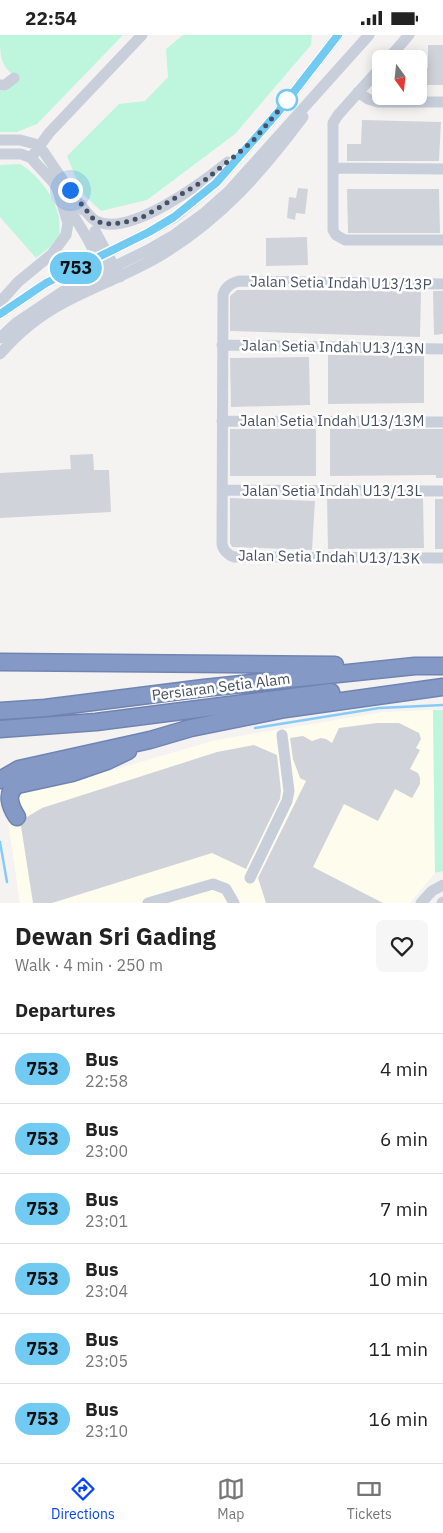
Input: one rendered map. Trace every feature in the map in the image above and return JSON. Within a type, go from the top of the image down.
[{"type":"highway","points":[[0,662],[415,666]]},
{"type":"highway","name":"Persiaran Setia Alam","points":[[0,711],[45,708],[204,687],[415,666],[443,666]]},
{"type":"highway","points":[[0,780],[18,769],[150,740],[191,728],[285,709],[443,687]]},
{"type":"highway","name":"Persiaran Setia Alam","points":[[0,729],[96,722],[318,693],[443,687]]},
{"type":"highway","points":[[17,817],[10,801],[10,793],[17,785],[72,773],[107,761],[150,740]]},
{"type":"highway","points":[[0,768],[53,761]]},
{"type":"street","points":[[31,158],[39,145],[142,35]]},
{"type":"street","points":[[322,54],[332,35]]},
{"type":"street","points":[[0,314],[46,283],[141,236],[174,217],[216,183],[279,111],[338,35]]},
{"type":"street","points":[[0,338],[16,323],[62,291],[148,250],[174,235],[203,213],[230,190],[369,35]]},
{"type":"street","points":[[396,50],[409,35]]},
{"type":"street","points":[[0,354],[33,322],[64,303],[115,279],[171,249],[209,222],[274,157],[344,64]]},
{"type":"street","points":[[372,77],[333,123],[333,230],[336,235],[345,240],[443,240]]},
{"type":"street","points":[[0,85],[5,85],[14,78]]},
{"type":"street","points":[[358,93],[378,102],[443,102]]},
{"type":"street","points":[[0,140],[20,141],[39,145],[80,205],[95,221],[106,224],[123,223],[145,216],[205,180],[252,142]]},
{"type":"street","points":[[0,154],[20,154],[31,158],[53,182],[91,234]]},
{"type":"street","points":[[333,168],[443,169]]},
{"type":"street","points":[[0,302],[18,282],[52,254],[66,235],[68,223],[58,191]]},
{"type":"street","points":[[80,205],[91,234],[115,279]]},
{"type":"street","name":"Jalan Setia Indah U13/13P","points":[[222,345],[224,291],[231,284],[239,281],[443,284]]},
{"type":"street","points":[[222,345],[222,490]]},
{"type":"street","name":"Jalan Setia Indah U13/13N","points":[[222,345],[443,349]]},
{"type":"street","name":"Jalan Setia Indah U13/13M","points":[[222,421],[443,421]]},
{"type":"street","name":"Jalan Setia Indah U13/13L","points":[[222,490],[443,491]]},
{"type":"street","name":"Jalan Setia Indah U13/13K","points":[[222,490],[222,544],[226,552],[234,557],[443,558]]},
{"type":"street","points":[[250,878],[288,801],[289,791],[282,735]]},
{"type":"street","points":[[148,903],[213,884],[226,889],[234,903]]},
{"type":"street","points":[[421,903],[432,891],[443,885]]},
{"type":"shaded area","points":[[433,710],[435,873],[410,903],[20,903],[6,807],[17,790],[110,771],[216,740],[383,712]]},
{"type":"green space","points":[[0,35],[123,35],[37,124],[17,132],[0,132],[0,91],[8,90],[18,79],[4,65],[0,49]]},
{"type":"green space","points":[[183,35],[312,35],[311,45],[235,134],[147,200],[101,211],[82,193],[67,156],[119,104],[145,101],[168,77],[166,49]]},
{"type":"green space","points":[[20,164],[44,185],[53,199],[59,216],[60,234],[50,247],[36,258],[0,217],[0,165]]},
{"type":"green space","points":[[433,710],[443,710],[443,871],[435,873]]},
{"type":"building","points":[[428,45],[443,45],[443,85],[428,85]]},
{"type":"building","points":[[362,120],[441,122],[439,161],[347,161],[347,144],[361,144]]},
{"type":"building","points":[[298,188],[308,189],[305,214],[296,213],[295,220],[287,218],[289,197],[296,198]]},
{"type":"building","points":[[347,189],[439,189],[440,233],[348,233]]},
{"type":"building","points":[[307,237],[308,265],[266,266],[266,238]]},
{"type":"building","points":[[237,290],[421,291],[420,337],[230,331],[230,296]]},
{"type":"building","points":[[433,291],[443,291],[443,334],[434,335]]},
{"type":"building","points":[[328,355],[424,356],[424,403],[328,404]]},
{"type":"building","points":[[309,357],[310,405],[231,407],[230,358]]},
{"type":"building","points":[[230,429],[316,429],[316,476],[230,476]]},
{"type":"building","points":[[330,429],[443,429],[443,478],[436,478],[436,475],[330,476]]},
{"type":"building","points":[[93,454],[94,470],[109,470],[111,512],[0,518],[0,473],[71,469],[70,455]]},
{"type":"building","points":[[230,498],[315,501],[312,550],[232,547],[230,543]]},
{"type":"building","points":[[423,498],[424,548],[328,549],[327,499]]},
{"type":"building","points":[[435,499],[443,499],[443,549],[435,549]]},
{"type":"building","points":[[377,723],[399,723],[419,733],[421,739],[416,748],[420,750],[410,769],[418,773],[420,784],[412,798],[395,789],[378,821],[344,804],[313,867],[383,903],[266,903],[258,878],[306,781],[300,778],[293,759],[290,738],[303,736],[312,741],[321,738],[332,743],[339,728]]},
{"type":"building","points":[[254,745],[277,755],[281,791],[280,799],[246,869],[212,853],[52,903],[33,903],[21,826],[27,817],[42,808],[217,752]]},
{"type":"waterway","points":[[255,728],[379,708],[443,705]]},
{"type":"waterway","points":[[0,842],[7,882]]},
{"type":"bus line","name":"753","points":[[0,314],[46,283],[120,247],[174,217],[216,183],[279,111],[338,35]]},
{"type":"route","points":[[70,190],[80,205],[95,221],[106,224],[123,223],[145,216],[205,180],[252,142],[290,97],[287,100]]}]
